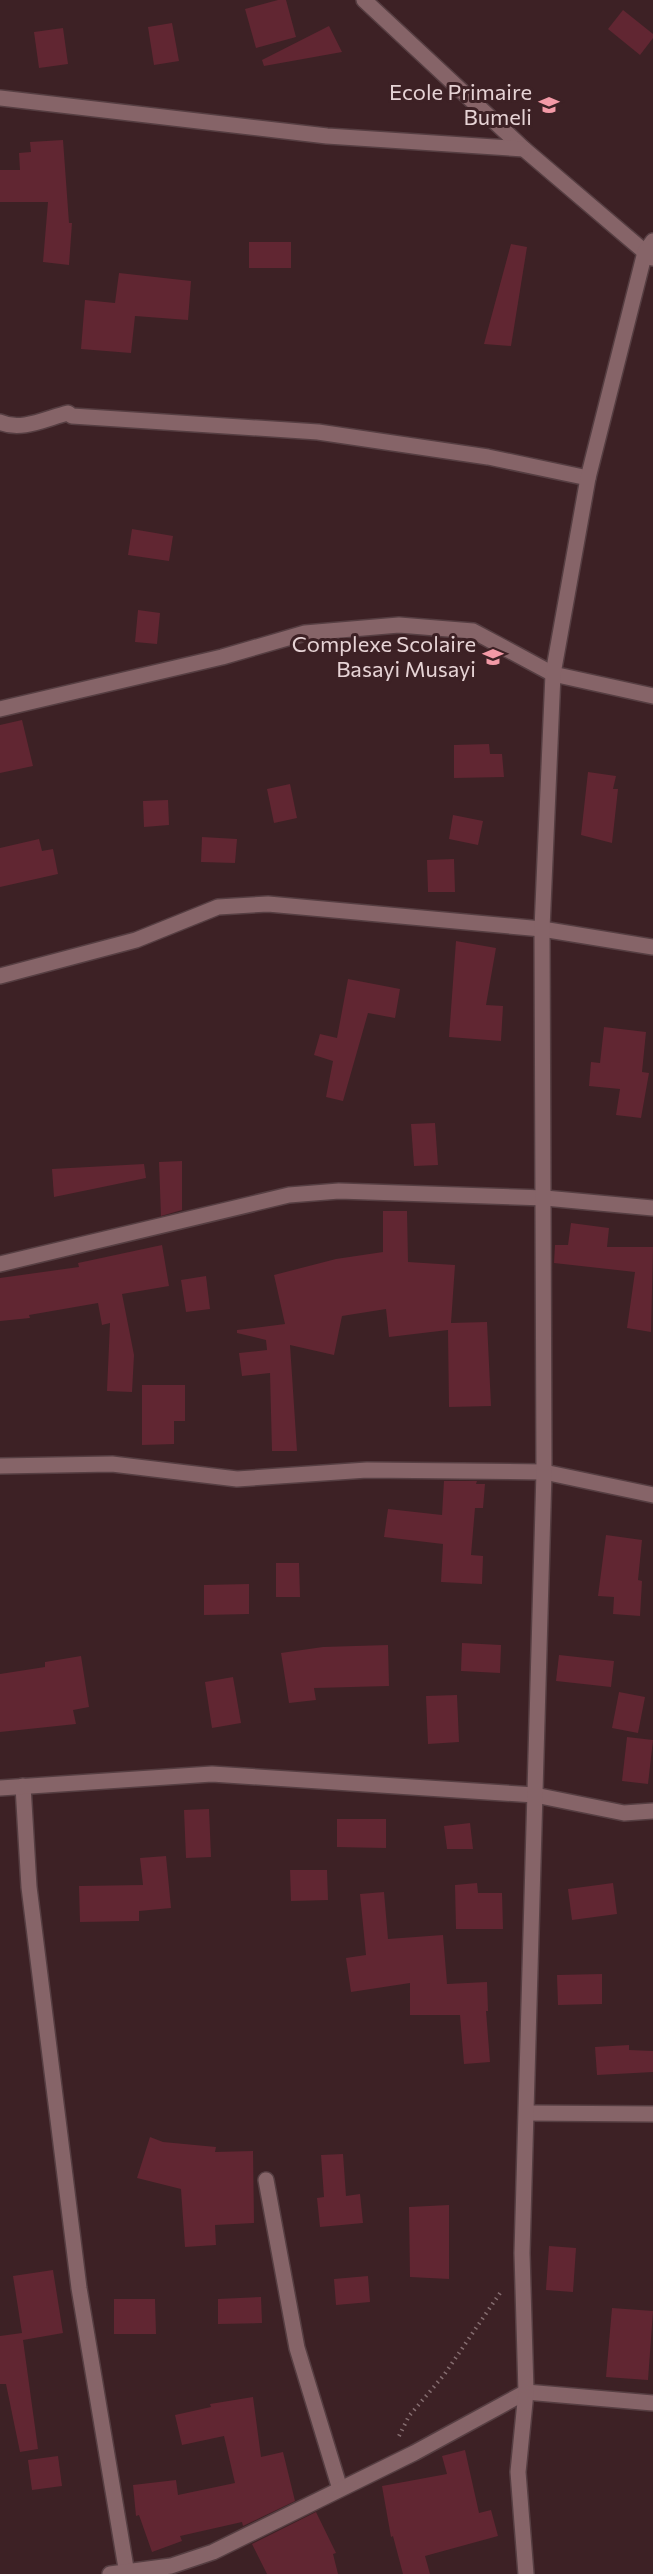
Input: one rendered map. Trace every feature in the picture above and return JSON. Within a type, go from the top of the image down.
[{"type":"street","points":[[364,0],[524,149],[650,251],[588,477],[554,674],[542,929],[545,1198],[544,1472],[522,2253],[526,2392],[518,2472],[525,2574]]},
{"type":"street","points":[[0,98],[327,136],[524,149]]},
{"type":"street","points":[[0,422],[7,425],[32,424],[68,413],[72,416],[318,432],[488,457],[588,477]]},
{"type":"street","points":[[0,709],[222,657],[305,633],[399,625],[473,631],[554,674],[653,696]]},
{"type":"street","points":[[0,976],[136,940],[218,907],[268,904],[542,929],[653,947]]},
{"type":"street","points":[[0,1264],[289,1195],[339,1191],[545,1198],[653,1208]]},
{"type":"street","points":[[0,1466],[112,1464],[237,1479],[367,1470],[544,1472],[653,1495]]},
{"type":"street","points":[[0,1788],[212,1774],[534,1795],[624,1812],[653,1811]]},
{"type":"street","points":[[23,1786],[30,1887],[79,2288],[127,2573]]},
{"type":"street","points":[[527,2113],[653,2114]]},
{"type":"street","points":[[266,2180],[297,2348],[340,2489]]},
{"type":"street","points":[[110,2574],[171,2566],[213,2552],[414,2453],[526,2392],[653,2403]]},
{"type":"path","points":[[414,2453],[395,2445],[409,2416],[444,2375],[501,2291]]},
{"type":"building","points":[[286,0],[296,37],[256,48],[245,9]]},
{"type":"building","points":[[623,10],[653,34],[653,38],[640,55],[608,29]]},
{"type":"building","points":[[172,23],[179,61],[154,65],[148,27]]},
{"type":"building","points":[[329,26],[342,52],[264,66],[262,60]]},
{"type":"building","points":[[63,28],[68,64],[39,68],[34,32]]},
{"type":"building","points":[[63,140],[69,223],[72,223],[69,265],[43,262],[48,202],[0,202],[0,170],[20,170],[19,153],[31,152],[30,142]]},
{"type":"building","points":[[249,242],[291,242],[291,268],[249,268]]},
{"type":"building","points":[[511,244],[527,247],[511,346],[484,344]]},
{"type":"building","points":[[119,273],[191,281],[188,320],[135,316],[131,353],[81,349],[85,300],[115,303]]},
{"type":"building","points":[[132,529],[173,536],[169,561],[128,555]]},
{"type":"building","points":[[138,610],[160,613],[157,644],[135,642]]},
{"type":"building","points":[[22,720],[33,766],[0,773],[0,725]]},
{"type":"building","points":[[489,744],[490,754],[502,754],[504,777],[454,778],[454,745]]},
{"type":"building","points":[[588,772],[616,776],[613,789],[618,789],[612,843],[581,835]]},
{"type":"building","points":[[290,784],[297,818],[274,823],[267,789]]},
{"type":"building","points":[[168,800],[169,825],[144,827],[143,801]]},
{"type":"building","points":[[453,815],[483,821],[478,845],[449,839]]},
{"type":"building","points":[[202,837],[237,839],[235,863],[201,862]]},
{"type":"building","points":[[39,839],[42,851],[53,849],[58,874],[0,887],[0,848]]},
{"type":"building","points":[[454,859],[455,892],[428,892],[427,860]]},
{"type":"building","points":[[456,941],[496,948],[486,1005],[503,1006],[501,1041],[449,1037]]},
{"type":"building","points":[[348,979],[400,989],[395,1018],[368,1013],[343,1101],[326,1097],[333,1061],[314,1055],[320,1034],[337,1038]]},
{"type":"building","points":[[604,1027],[646,1032],[642,1072],[649,1073],[641,1118],[616,1115],[620,1089],[589,1086],[591,1062],[600,1063]]},
{"type":"building","points":[[435,1123],[438,1165],[414,1166],[411,1124]]},
{"type":"building","points":[[182,1161],[182,1210],[161,1216],[159,1162]]},
{"type":"building","points":[[144,1164],[146,1178],[54,1197],[52,1169]]},
{"type":"building","points":[[383,1211],[407,1211],[408,1262],[455,1265],[451,1323],[487,1322],[491,1406],[449,1407],[448,1330],[389,1337],[386,1309],[342,1316],[334,1355],[290,1345],[297,1451],[272,1451],[270,1373],[242,1376],[239,1353],[267,1350],[266,1340],[237,1333],[237,1330],[285,1324],[274,1275],[336,1259],[383,1252]]},
{"type":"building","points":[[571,1223],[609,1228],[607,1247],[653,1247],[651,1332],[627,1328],[635,1272],[554,1263],[555,1245],[568,1245]]},
{"type":"building","points":[[162,1245],[169,1286],[122,1294],[134,1355],[132,1392],[107,1391],[110,1323],[102,1325],[98,1303],[29,1315],[30,1318],[0,1321],[0,1278],[79,1267],[78,1263]]},
{"type":"building","points":[[206,1276],[210,1309],[186,1312],[181,1280]]},
{"type":"building","points":[[142,1385],[185,1385],[185,1421],[174,1421],[174,1444],[142,1445]]},
{"type":"building","points":[[444,1481],[477,1481],[476,1484],[485,1484],[483,1508],[475,1508],[471,1555],[483,1556],[482,1584],[441,1582],[443,1544],[384,1537],[388,1509],[442,1515]]},
{"type":"building","points":[[606,1535],[642,1540],[638,1580],[642,1581],[640,1616],[613,1614],[614,1597],[598,1596]]},
{"type":"building","points":[[276,1563],[299,1563],[300,1597],[276,1597]]},
{"type":"building","points":[[249,1584],[249,1614],[204,1615],[204,1585]]},
{"type":"building","points":[[462,1643],[501,1645],[500,1673],[461,1671]]},
{"type":"building","points":[[388,1645],[389,1686],[314,1688],[316,1700],[289,1703],[281,1653],[323,1647]]},
{"type":"building","points":[[559,1655],[614,1661],[611,1687],[556,1681]]},
{"type":"building","points":[[81,1656],[89,1707],[73,1710],[76,1724],[0,1732],[0,1674],[45,1667],[45,1662]]},
{"type":"building","points":[[233,1677],[241,1723],[212,1728],[205,1682]]},
{"type":"building","points":[[619,1692],[645,1697],[638,1733],[612,1728]]},
{"type":"building","points":[[457,1695],[459,1742],[428,1744],[426,1696]]},
{"type":"building","points":[[627,1737],[653,1740],[648,1784],[622,1781]]},
{"type":"building","points":[[209,1809],[211,1857],[186,1858],[184,1810]]},
{"type":"building","points":[[337,1819],[386,1819],[386,1848],[337,1847]]},
{"type":"building","points":[[470,1823],[473,1849],[447,1849],[444,1826]]},
{"type":"building","points":[[166,1856],[171,1908],[139,1911],[139,1921],[80,1922],[79,1886],[143,1885],[140,1858]]},
{"type":"building","points":[[290,1870],[327,1870],[328,1900],[291,1901]]},
{"type":"building","points":[[477,1883],[478,1893],[502,1893],[503,1929],[456,1929],[455,1885]]},
{"type":"building","points":[[613,1883],[617,1914],[572,1920],[568,1889]]},
{"type":"building","points":[[384,1892],[388,1939],[443,1935],[447,1984],[487,1982],[488,2011],[486,2011],[490,2062],[464,2064],[460,2015],[410,2015],[410,1983],[351,1992],[346,1958],[366,1955],[360,1894]]},
{"type":"building","points":[[602,1974],[602,2004],[558,2005],[557,1975]]},
{"type":"building","points":[[629,2045],[629,2050],[653,2051],[653,2072],[597,2075],[595,2047]]},
{"type":"building","points":[[150,2137],[163,2142],[216,2147],[215,2152],[253,2151],[254,2223],[215,2225],[216,2245],[185,2247],[181,2189],[137,2178]]},
{"type":"building","points":[[343,2154],[346,2196],[360,2194],[363,2223],[320,2227],[317,2198],[324,2197],[321,2155]]},
{"type":"building","points":[[449,2205],[449,2279],[410,2277],[409,2207]]},
{"type":"building","points":[[549,2246],[576,2248],[573,2292],[546,2290]]},
{"type":"building","points":[[53,2270],[63,2333],[23,2340],[38,2449],[20,2452],[6,2384],[0,2384],[0,2336],[22,2333],[13,2276]]},
{"type":"building","points":[[368,2276],[370,2302],[336,2305],[334,2279]]},
{"type":"building","points":[[261,2297],[262,2323],[218,2324],[218,2299]]},
{"type":"building","points":[[114,2299],[155,2299],[156,2334],[114,2334]]},
{"type":"building","points":[[612,2308],[653,2311],[648,2380],[606,2377]]},
{"type":"building","points":[[253,2397],[261,2457],[283,2452],[295,2501],[243,2526],[242,2522],[180,2536],[182,2541],[152,2552],[139,2515],[136,2516],[133,2485],[176,2480],[178,2495],[235,2483],[224,2436],[182,2445],[175,2415],[211,2407],[210,2404]]},
{"type":"building","points":[[465,2450],[479,2513],[491,2510],[498,2536],[425,2556],[430,2574],[403,2574],[393,2536],[391,2537],[382,2486],[447,2474],[442,2456]]},
{"type":"building","points":[[58,2456],[62,2486],[32,2490],[28,2460]]},
{"type":"building","points":[[316,2512],[336,2553],[333,2554],[338,2574],[267,2574],[252,2544]]},
{"type":"place","name":"Ecole Primaire Bumeli","points":[[549,105]]},
{"type":"place","name":"Complexe Scolaire Basayi Musayi","points":[[493,657]]}]
